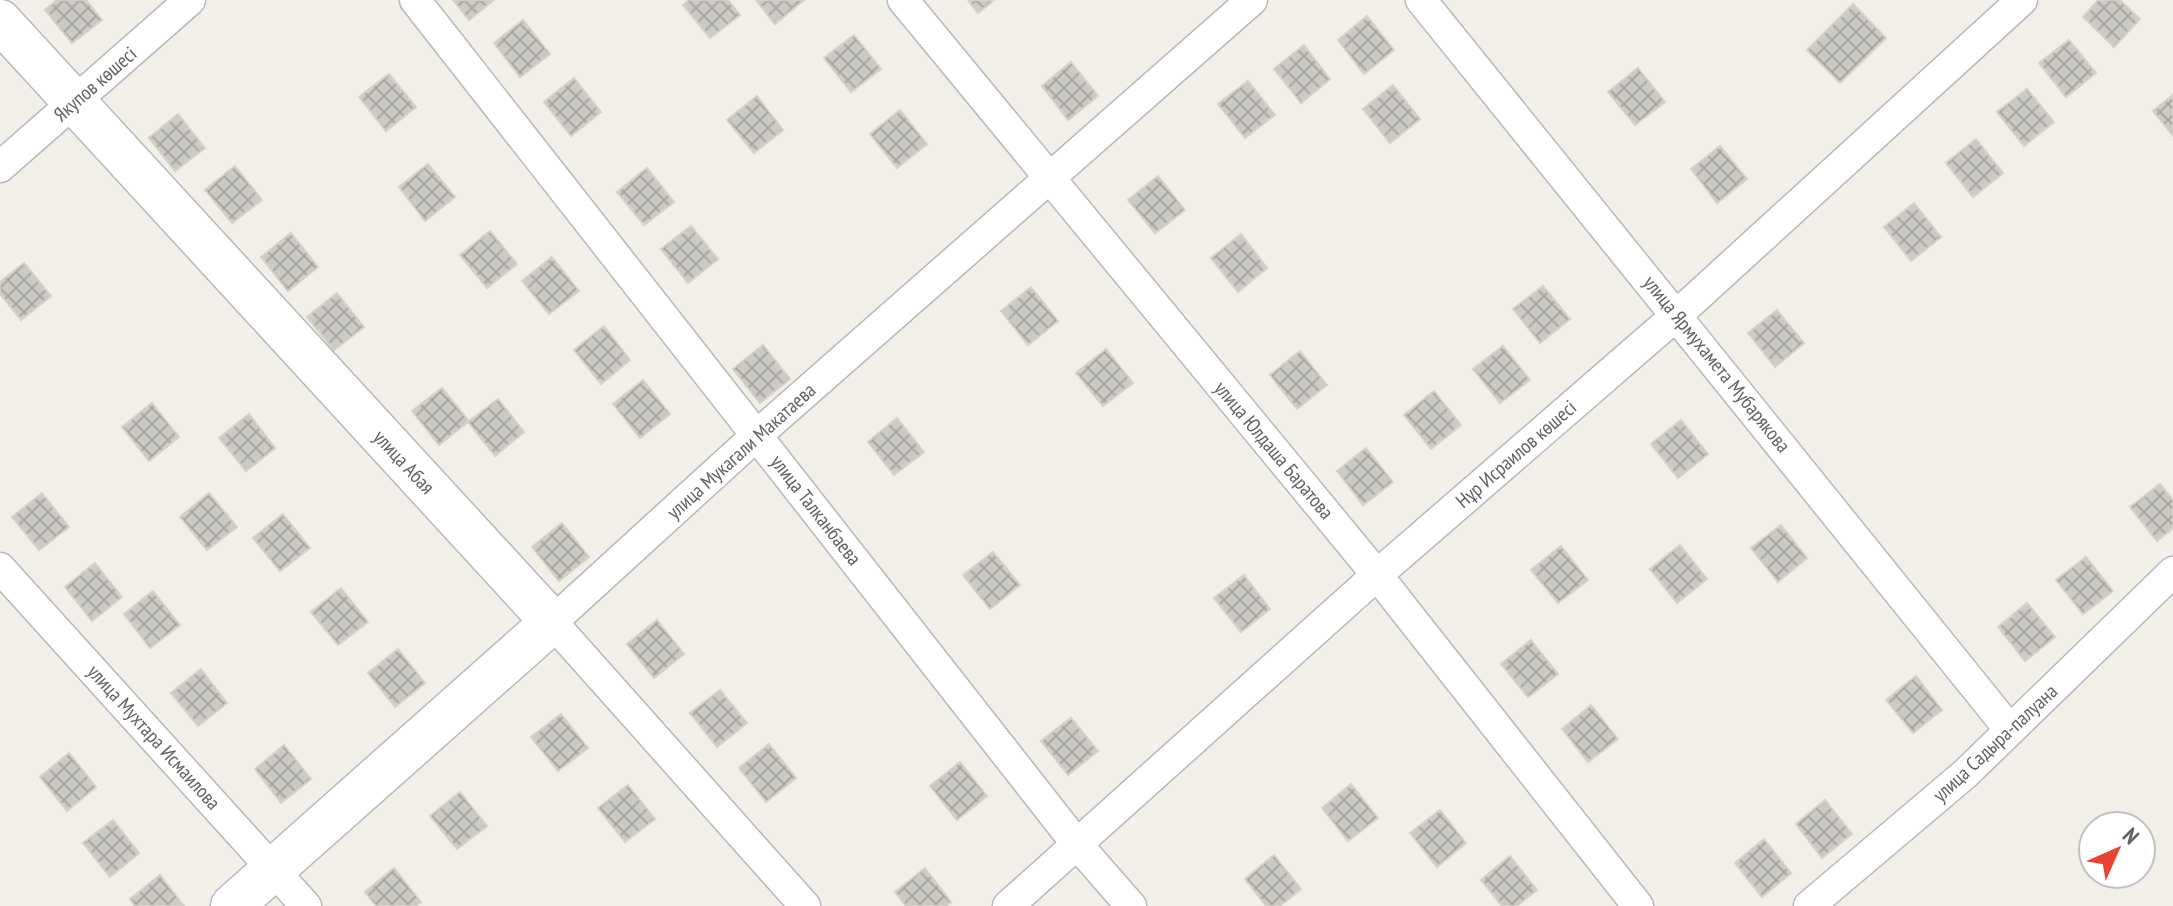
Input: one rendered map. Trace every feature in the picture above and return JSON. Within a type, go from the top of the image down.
[{"type":"street","name":"Якупов көшесі","points":[[0,167],[190,0]]},
{"type":"street","name":"улица Талканбаева","points":[[415,0],[1076,843],[1131,906]]},
{"type":"street","name":"улица Юлдаша Баратова","points":[[903,0],[1377,575],[1638,906]]},
{"type":"street","name":"улица Мукагали Макатаева","points":[[232,906],[757,435],[1252,0]]},
{"type":"street","name":"улица Ярмухамета Мубарякова","points":[[1421,0],[1678,314],[2010,730]]},
{"type":"street","name":"Нұр Исраилов көшесі","points":[[1008,906],[1377,575],[1678,314],[2022,0]]},
{"type":"street","name":"улица Абая","points":[[0,21],[72,103],[552,622],[805,906]]},
{"type":"street","name":"улица Мухтара Исмаилова","points":[[0,568],[306,906]]},
{"type":"street","name":"улица Садыра-палуана","points":[[1809,906],[1965,774],[2173,572]]},
{"type":"building","points":[[57,0],[86,0],[102,20],[72,43],[45,10]]},
{"type":"building","points":[[453,0],[494,0],[469,20]]},
{"type":"building","points":[[689,0],[728,0],[740,15],[710,38],[683,5]]},
{"type":"building","points":[[756,0],[804,0],[775,24]]},
{"type":"building","points":[[968,0],[994,0],[978,13]]},
{"type":"building","points":[[2098,0],[2120,0],[2140,19],[2114,47],[2083,17]]},
{"type":"building","points":[[1853,4],[1886,38],[1840,83],[1807,50]]},
{"type":"building","points":[[1367,16],[1394,50],[1364,74],[1338,40]]},
{"type":"building","points":[[523,20],[550,54],[520,77],[494,43]]},
{"type":"building","points":[[854,35],[881,69],[851,92],[824,58]]},
{"type":"building","points":[[2069,40],[2096,73],[2066,97],[2039,63]]},
{"type":"building","points":[[1304,45],[1330,79],[1301,103],[1274,69]]},
{"type":"building","points":[[1071,62],[1098,96],[1068,120],[1042,86]]},
{"type":"building","points":[[1638,68],[1665,102],[1635,125],[1608,92]]},
{"type":"building","points":[[389,74],[416,107],[386,131],[359,97]]},
{"type":"building","points":[[574,78],[601,112],[571,136],[544,102]]},
{"type":"building","points":[[1248,81],[1275,115],[1245,138],[1218,104]]},
{"type":"building","points":[[1393,85],[1420,119],[1390,143],[1363,109]]},
{"type":"building","points":[[2027,89],[2054,122],[2024,146],[1997,112]]},
{"type":"building","points":[[2173,95],[2173,136],[2153,111]]},
{"type":"building","points":[[757,96],[783,130],[754,153],[727,120]]},
{"type":"building","points":[[900,110],[927,144],[897,168],[870,134]]},
{"type":"building","points":[[178,114],[205,148],[175,171],[149,138]]},
{"type":"building","points":[[1976,139],[2003,173],[1973,197],[1946,163]]},
{"type":"building","points":[[1720,146],[1747,179],[1717,203],[1691,169]]},
{"type":"building","points":[[428,164],[455,197],[425,221],[399,187]]},
{"type":"building","points":[[235,166],[262,200],[232,223],[205,190]]},
{"type":"building","points":[[647,168],[674,202],[644,225],[617,192]]},
{"type":"building","points":[[1158,176],[1185,210],[1155,233],[1128,200]]},
{"type":"building","points":[[1914,203],[1941,237],[1911,261],[1884,227]]},
{"type":"building","points":[[691,226],[718,259],[688,283],[661,249]]},
{"type":"building","points":[[490,231],[517,264],[487,288],[460,255]]},
{"type":"building","points":[[291,233],[318,267],[288,291],[261,257]]},
{"type":"building","points":[[1241,234],[1267,268],[1238,292],[1211,258]]},
{"type":"building","points":[[552,257],[579,291],[549,314],[522,281]]},
{"type":"building","points":[[24,263],[51,296],[21,320],[0,294],[0,282]]},
{"type":"building","points":[[1543,286],[1570,319],[1540,343],[1513,309]]},
{"type":"building","points":[[1031,287],[1058,321],[1028,345],[1001,311]]},
{"type":"building","points":[[337,293],[364,327],[334,350],[307,317]]},
{"type":"building","points":[[1777,310],[1804,343],[1775,367],[1748,333]]},
{"type":"building","points":[[604,326],[630,360],[601,384],[574,350]]},
{"type":"building","points":[[763,345],[790,379],[760,403],[733,369]]},
{"type":"building","points":[[1503,346],[1530,380],[1500,403],[1473,369]]},
{"type":"building","points":[[1106,349],[1133,383],[1103,406],[1076,373]]},
{"type":"building","points":[[1300,351],[1327,385],[1297,409],[1270,375]]},
{"type":"building","points":[[643,380],[670,414],[640,438],[613,404]]},
{"type":"building","points":[[442,388],[469,421],[439,445],[412,411]]},
{"type":"building","points":[[1434,391],[1461,425],[1431,449],[1404,415]]},
{"type":"building","points":[[498,399],[524,432],[495,456],[468,422]]},
{"type":"building","points":[[152,403],[179,437],[149,461],[122,427]]},
{"type":"building","points":[[249,414],[275,448],[246,471],[219,438]]},
{"type":"building","points":[[897,418],[924,452],[894,475],[868,442]]},
{"type":"building","points":[[1681,420],[1708,454],[1678,478],[1651,444]]},
{"type":"building","points":[[1366,448],[1393,482],[1363,505],[1337,471]]},
{"type":"building","points":[[2160,484],[2173,500],[2173,528],[2157,541],[2130,507]]},
{"type":"building","points":[[42,493],[69,527],[39,550],[12,517]]},
{"type":"building","points":[[209,493],[237,527],[207,550],[180,517]]},
{"type":"building","points":[[283,514],[310,548],[280,571],[253,538]]},
{"type":"building","points":[[562,523],[589,557],[559,581],[532,547]]},
{"type":"building","points":[[1781,525],[1807,558],[1778,582],[1751,548]]},
{"type":"building","points":[[1680,545],[1707,579],[1677,603],[1650,569]]},
{"type":"building","points":[[1561,546],[1588,580],[1558,603],[1531,570]]},
{"type":"building","points":[[993,552],[1020,585],[990,609],[963,575]]},
{"type":"building","points":[[2086,557],[2113,591],[2083,614],[2056,580]]},
{"type":"building","points":[[95,563],[122,597],[92,621],[65,587]]},
{"type":"building","points":[[1244,575],[1270,609],[1241,632],[1214,598]]},
{"type":"building","points":[[341,588],[368,622],[338,645],[311,612]]},
{"type":"building","points":[[153,591],[180,625],[150,648],[124,614]]},
{"type":"building","points":[[2027,603],[2055,637],[2025,661],[1998,627]]},
{"type":"building","points":[[657,620],[684,654],[654,678],[627,644]]},
{"type":"building","points":[[1531,640],[1558,674],[1528,697],[1501,664]]},
{"type":"building","points":[[398,649],[425,683],[395,707],[368,673]]},
{"type":"building","points":[[201,669],[227,703],[198,726],[171,693]]},
{"type":"building","points":[[1916,676],[1942,710],[1913,733],[1886,700]]},
{"type":"building","points":[[720,690],[747,723],[717,747],[690,713]]},
{"type":"building","points":[[1591,705],[1618,739],[1588,762],[1562,729]]},
{"type":"building","points":[[561,714],[588,748],[558,771],[531,737]]},
{"type":"building","points":[[1071,718],[1098,751],[1068,775],[1041,741]]},
{"type":"building","points":[[769,744],[796,778],[766,802],[739,768]]},
{"type":"building","points":[[284,745],[311,779],[281,803],[255,769]]},
{"type":"building","points":[[69,753],[96,787],[67,811],[40,777]]},
{"type":"building","points":[[960,762],[987,796],[957,820],[930,786]]},
{"type":"building","points":[[1351,784],[1378,818],[1348,841],[1322,808]]},
{"type":"building","points":[[628,785],[655,819],[625,842],[598,808]]},
{"type":"building","points":[[460,792],[487,826],[457,849],[430,816]]},
{"type":"building","points":[[1825,800],[1852,834],[1822,858],[1796,824]]},
{"type":"building","points":[[1440,810],[1466,843],[1437,867],[1410,833]]},
{"type":"building","points":[[113,820],[139,853],[110,877],[83,843]]},
{"type":"building","points":[[1764,839],[1791,873],[1762,897],[1735,863]]},
{"type":"building","points":[[1274,855],[1301,889],[1280,906],[1266,906],[1245,879]]},
{"type":"building","points":[[1510,856],[1537,890],[1517,906],[1502,906],[1481,880]]},
{"type":"building","points":[[394,868],[421,902],[416,906],[376,906],[365,892]]},
{"type":"building","points":[[925,868],[951,902],[946,906],[906,906],[895,892]]},
{"type":"building","points":[[160,875],[184,906],[135,906],[130,899]]}]
